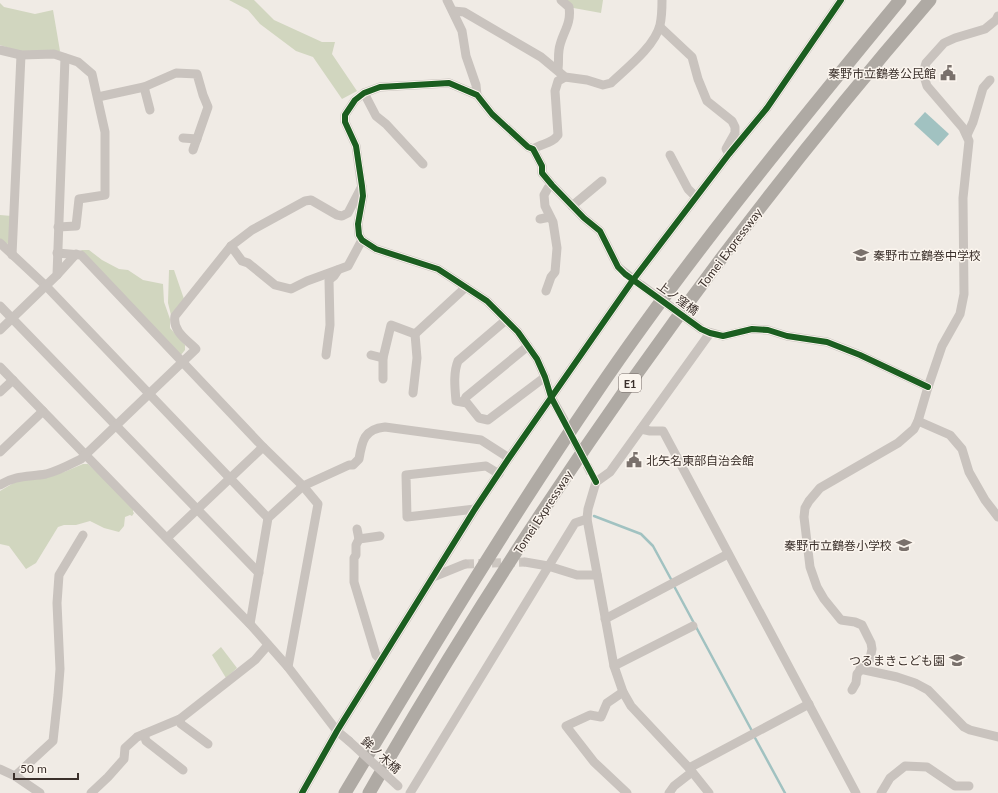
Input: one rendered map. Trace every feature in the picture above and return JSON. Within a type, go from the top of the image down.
[{"type":"highway","name":"Tomei Expressway","points":[[345,793],[442,631],[510,522],[596,392],[681,274],[726,215],[818,99],[900,0]]},
{"type":"highway","name":"Tomei Expressway","points":[[368,793],[400,738],[494,586],[615,405],[777,186],[869,70],[929,0]]},
{"type":"street","points":[[447,0],[462,31],[466,56],[476,84],[477,95]]},
{"type":"street","points":[[558,69],[560,62],[559,50],[570,16],[569,7],[561,0]]},
{"type":"street","points":[[564,420],[551,397],[545,377],[537,359],[518,332],[487,301],[438,269],[376,249],[362,240],[359,235],[358,224],[362,186],[356,146],[345,122],[345,115],[355,100],[364,93],[380,87],[449,83],[477,95],[492,114],[528,147],[533,149],[538,145],[555,140],[558,135],[555,91],[558,80],[565,77],[587,80],[603,85],[611,83],[653,41],[660,26],[662,16],[662,0]]},
{"type":"street","points":[[302,793],[337,731],[509,458],[551,397],[637,283],[696,197],[767,108],[842,0]]},
{"type":"street","points":[[453,11],[464,12],[541,57],[558,69],[565,77]]},
{"type":"street","points":[[852,690],[856,683],[857,674],[870,659],[872,649],[871,643],[862,625],[855,622],[841,620],[824,599],[817,587],[810,567],[804,517],[805,508],[820,488],[898,444],[914,429],[918,421],[942,346],[960,314],[964,294],[963,198],[969,141],[967,136],[927,86],[923,73],[926,63],[944,43],[985,29],[996,20],[998,16]]},
{"type":"street","points":[[660,26],[692,57],[698,79],[707,101],[732,121],[735,126],[735,133],[726,149],[729,154]]},
{"type":"street","points":[[0,50],[21,55],[54,54],[78,62],[92,74],[105,132],[105,195],[80,199],[76,226],[58,227]]},
{"type":"street","points":[[12,255],[21,55]]},
{"type":"street","points":[[57,275],[65,58]]},
{"type":"street","points":[[98,97],[144,87],[176,72],[197,74],[202,95],[208,107],[193,150]]},
{"type":"street","points":[[967,136],[973,122],[982,88],[990,80]]},
{"type":"street","points":[[144,87],[150,110]]},
{"type":"street","points":[[364,93],[376,116],[386,124],[423,164]]},
{"type":"street","points":[[183,138],[197,139]]},
{"type":"street","name":"上ノ窪橋","points":[[533,149],[542,166],[542,173],[572,206],[600,231],[618,267],[637,283],[706,331]]},
{"type":"street","points":[[670,155],[688,189],[696,197]]},
{"type":"street","points":[[572,206],[602,180]]},
{"type":"street","points":[[546,291],[551,277],[555,272],[557,248],[553,222],[545,206],[544,195],[548,188],[552,185]]},
{"type":"street","points":[[0,485],[15,477],[46,474],[60,470],[81,459],[196,349],[180,334],[176,328],[174,321],[175,316],[231,246],[252,230],[305,201],[311,200],[337,215],[342,216],[348,213],[362,186]]},
{"type":"street","points":[[540,219],[550,217]]},
{"type":"street","points":[[231,246],[242,261],[248,263],[275,285],[291,289],[307,281],[348,266],[362,240]]},
{"type":"street","points":[[0,243],[46,286],[268,518]]},
{"type":"street","points":[[57,252],[81,255],[182,363],[303,486],[318,504],[288,667]]},
{"type":"street","points":[[0,330],[57,275],[76,254]]},
{"type":"street","points":[[326,355],[330,325],[329,280],[339,269]]},
{"type":"street","points":[[415,334],[466,287]]},
{"type":"street","points":[[0,306],[259,573]]},
{"type":"street","points":[[506,320],[458,361],[456,365],[454,387],[456,401],[464,401],[479,418],[488,420],[545,377]]},
{"type":"street","points":[[383,379],[383,358],[391,325],[415,334]]},
{"type":"street","points":[[709,793],[690,770],[631,706],[623,692],[614,666],[587,519],[594,478],[610,472],[641,429],[706,331],[723,336],[752,329],[768,330],[787,336],[827,342],[860,355],[928,387]]},
{"type":"street","points":[[413,393],[417,358],[415,334]]},
{"type":"street","points":[[464,401],[466,397],[528,346]]},
{"type":"street","points":[[371,355],[383,358]]},
{"type":"street","name":"鉾ノ木橋","points":[[0,367],[250,624],[288,667],[337,731],[406,793]]},
{"type":"street","points":[[0,392],[13,380]]},
{"type":"street","points":[[0,452],[43,411]]},
{"type":"street","points":[[918,421],[950,435],[962,448],[969,472],[985,500],[998,517]]},
{"type":"street","points":[[250,624],[268,518],[303,486],[349,465],[353,465],[359,459],[362,444],[366,435],[376,428],[385,427],[481,440],[509,458]]},
{"type":"street","points":[[641,429],[663,431],[856,793]]},
{"type":"street","points":[[167,538],[263,447]]},
{"type":"street","points":[[476,509],[407,517],[406,475],[486,466],[499,474]]},
{"type":"street","points":[[410,793],[575,523],[587,519]]},
{"type":"street","points":[[357,529],[359,539],[356,545],[356,555],[354,558],[354,582],[376,655],[381,660]]},
{"type":"street","points":[[15,776],[53,741],[60,669],[57,603],[59,575],[83,534]]},
{"type":"street","points":[[359,539],[380,536]]},
{"type":"street","points":[[605,619],[728,554]]},
{"type":"street","points":[[525,562],[548,566],[577,575],[597,575]]},
{"type":"street","points":[[433,577],[466,564]]},
{"type":"street","points":[[614,666],[693,626]]},
{"type":"street","points":[[91,793],[124,759],[125,748],[144,734],[180,719],[255,660],[268,645]]},
{"type":"street","points":[[860,669],[897,677],[915,683],[928,690],[964,727],[998,737]]},
{"type":"street","points":[[623,692],[607,703],[601,717],[590,715],[566,726],[594,762],[627,793]]},
{"type":"street","points":[[669,793],[690,770],[809,704]]},
{"type":"street","points":[[180,719],[182,724],[204,742],[207,731]]},
{"type":"street","points":[[144,734],[146,741],[177,769]]},
{"type":"street","points":[[881,793],[890,778],[905,766],[927,766],[955,786],[969,786]]},
{"type":"street","points":[[0,769],[15,776],[40,793]]},
{"type":"green space","points":[[229,0],[254,0],[274,20],[322,42],[335,42],[332,54],[357,91],[342,99],[313,57],[296,51],[260,24],[248,10]]},
{"type":"green space","points":[[567,0],[603,0],[601,13],[568,7]]},
{"type":"green space","points":[[0,3],[4,7],[35,14],[53,10],[60,51],[18,51],[0,45]]},
{"type":"green space","points":[[0,215],[12,216],[11,245],[0,239]]},
{"type":"green space","points":[[81,250],[89,250],[102,260],[119,269],[128,270],[143,280],[163,284],[164,302],[170,319],[170,328],[185,345],[185,350],[180,356]]},
{"type":"green space","points":[[169,270],[174,270],[184,299],[171,315],[168,303]]},
{"type":"green space","points":[[83,464],[88,464],[133,506],[134,513],[132,516],[130,515],[125,517],[124,526],[119,532],[104,528],[90,521],[76,525],[64,525],[58,527],[36,563],[26,569],[9,546],[0,544],[0,491],[17,481],[64,472]]},
{"type":"green space","points":[[221,647],[237,668],[226,678],[212,655]]},
{"type":"water","points":[[925,112],[949,134],[938,146],[914,124]]},
{"type":"waterway","points":[[594,516],[641,534],[653,546],[672,581]]},
{"type":"waterway","points":[[674,586],[752,731]]},
{"type":"waterway","points":[[754,736],[785,793]]},
{"type":"tunnel","points":[[568,429],[592,475]]},
{"type":"tunnel","points":[[465,564],[525,562]]},
{"type":"cycle path","points":[[302,793],[337,731],[475,509],[509,458],[633,280],[729,154],[767,108],[841,0]]},
{"type":"cycle path","points":[[596,482],[551,397],[545,377],[537,359],[518,332],[487,301],[438,269],[376,249],[362,240],[359,235],[358,224],[363,196],[362,186],[356,146],[345,122],[345,115],[355,100],[364,93],[380,87],[449,83],[477,95],[492,114],[528,147],[533,149],[542,166],[542,173],[584,218],[600,231],[618,267],[625,274],[701,329],[723,336],[752,329],[768,330],[787,336],[827,342],[860,355],[928,387]]},
{"type":"place","name":"秦野市立鶴巻公民館","points":[[948,73]]},
{"type":"place","name":"秦野市立鶴巻中学校","points":[[861,255]]},
{"type":"place","name":"北矢名東部自治会館","points":[[634,460]]},
{"type":"place","name":"秦野市立鶴巻小学校","points":[[904,545]]},
{"type":"place","name":"つるまきこども園","points":[[957,660]]}]
